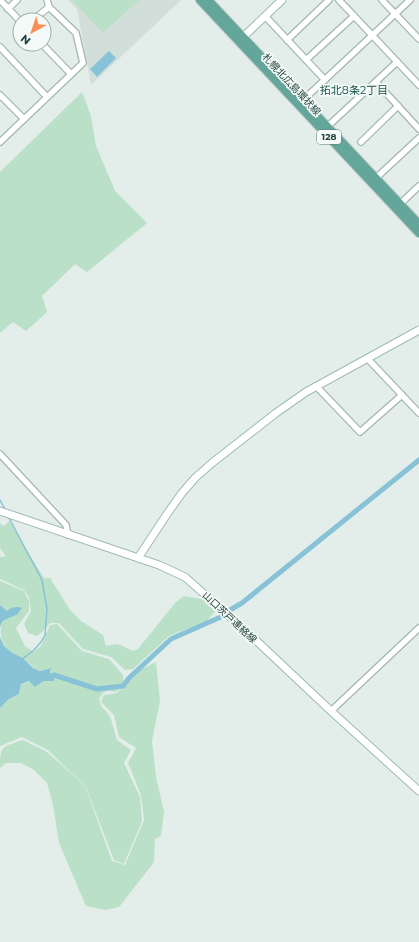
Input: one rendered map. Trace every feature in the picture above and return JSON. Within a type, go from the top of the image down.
[{"type":"main road","name":"札幌北広島環状線","points":[[200,0],[241,39]]},
{"type":"main road","name":"札幌北広島環状線","points":[[208,0],[241,39],[300,103],[398,206],[419,224]]},
{"type":"main road","name":"札幌北広島環状線","points":[[300,103],[327,127],[376,178],[419,233]]},
{"type":"street","points":[[0,0],[12,12]]},
{"type":"street","points":[[8,8],[17,0]]},
{"type":"street","points":[[0,142],[83,63],[76,33],[49,7],[47,0]]},
{"type":"street","points":[[287,40],[329,0]]},
{"type":"street","points":[[339,0],[419,85]]},
{"type":"street","points":[[382,0],[419,38]]},
{"type":"street","points":[[300,103],[410,0]]},
{"type":"street","points":[[241,39],[280,1]]},
{"type":"street","points":[[43,12],[49,7]]},
{"type":"street","points":[[265,16],[325,80]]},
{"type":"street","points":[[306,60],[354,16]]},
{"type":"street","points":[[0,47],[47,97]]},
{"type":"street","points":[[50,52],[71,74]]},
{"type":"street","points":[[327,127],[398,62]]},
{"type":"street","points":[[376,82],[419,128]]},
{"type":"street","points":[[0,95],[24,120]]},
{"type":"street","points":[[361,142],[398,106]]},
{"type":"street","points":[[376,178],[419,138]]},
{"type":"street","points":[[398,206],[419,186]]},
{"type":"street","points":[[138,558],[182,493],[195,478],[212,463],[276,413],[316,386],[419,330]]},
{"type":"street","points":[[367,358],[419,413]]},
{"type":"street","points":[[316,386],[360,432],[402,395]]},
{"type":"street","points":[[0,454],[66,525],[68,535]]},
{"type":"street","name":"山口茨戸連絡線","points":[[2,512],[159,565],[185,577],[419,791]]},
{"type":"street","points":[[331,711],[419,628]]},
{"type":"shaded area","points":[[68,0],[181,0],[91,85],[77,9]]},
{"type":"green space","points":[[72,0],[139,0],[103,33]]},
{"type":"green space","points":[[82,92],[91,116],[96,146],[115,191],[147,223],[87,272],[75,264],[42,296],[47,312],[26,331],[13,322],[0,333],[0,172]]},
{"type":"green space","points":[[9,521],[44,578],[50,578],[70,610],[81,621],[103,635],[106,646],[118,644],[133,651],[138,649],[175,603],[184,596],[202,599],[215,611],[207,621],[169,636],[133,669],[125,670],[111,657],[83,649],[59,623],[50,623],[37,636],[28,633],[24,624],[31,611],[29,597],[24,590],[0,579],[0,557],[6,556],[0,548],[0,524],[4,526]]},
{"type":"green space","points":[[0,581],[24,591],[29,601],[29,611],[16,628],[25,646],[34,652],[41,646],[50,625],[57,624],[82,651],[109,659],[123,675],[124,686],[140,670],[156,662],[160,701],[152,741],[156,777],[164,812],[161,836],[155,839],[154,862],[119,907],[106,910],[86,906],[59,843],[53,805],[47,783],[34,770],[21,763],[6,763],[0,768],[2,751],[6,746],[11,744],[23,740],[47,752],[85,786],[112,861],[125,865],[144,820],[141,795],[128,763],[136,748],[119,737],[114,715],[101,702],[104,695],[117,693],[122,688],[115,692],[106,692],[102,694],[99,699],[101,706],[110,716],[117,740],[131,750],[124,763],[140,797],[142,821],[124,864],[114,860],[85,785],[48,750],[22,737],[0,746],[0,708],[9,699],[19,694],[21,684],[30,681],[35,687],[44,681],[54,681],[54,676],[50,673],[50,670],[40,670],[34,668],[23,658],[11,652],[3,643],[1,636],[1,624],[8,617],[18,614],[7,612],[0,605]]},
{"type":"water","points":[[109,51],[116,58],[97,77],[90,69]]},
{"type":"water","points":[[0,605],[7,611],[14,607],[22,608],[18,614],[7,619],[1,624],[0,627]]},
{"type":"water","points":[[0,637],[4,646],[11,652],[23,658],[33,668],[40,671],[52,668],[50,673],[54,675],[54,681],[44,681],[35,687],[29,681],[21,684],[19,694],[9,699],[0,708]]},
{"type":"waterway","points":[[230,610],[242,603],[419,460]]},
{"type":"waterway","points":[[0,500],[6,511]]},
{"type":"waterway","points":[[9,518],[42,580],[47,609],[45,635],[33,651],[22,659]]},
{"type":"waterway","points":[[54,675],[97,689],[123,686],[129,678],[171,639],[223,616]]},
{"type":"district","name":"拓北8条2丁目","points":[[354,90]]}]
